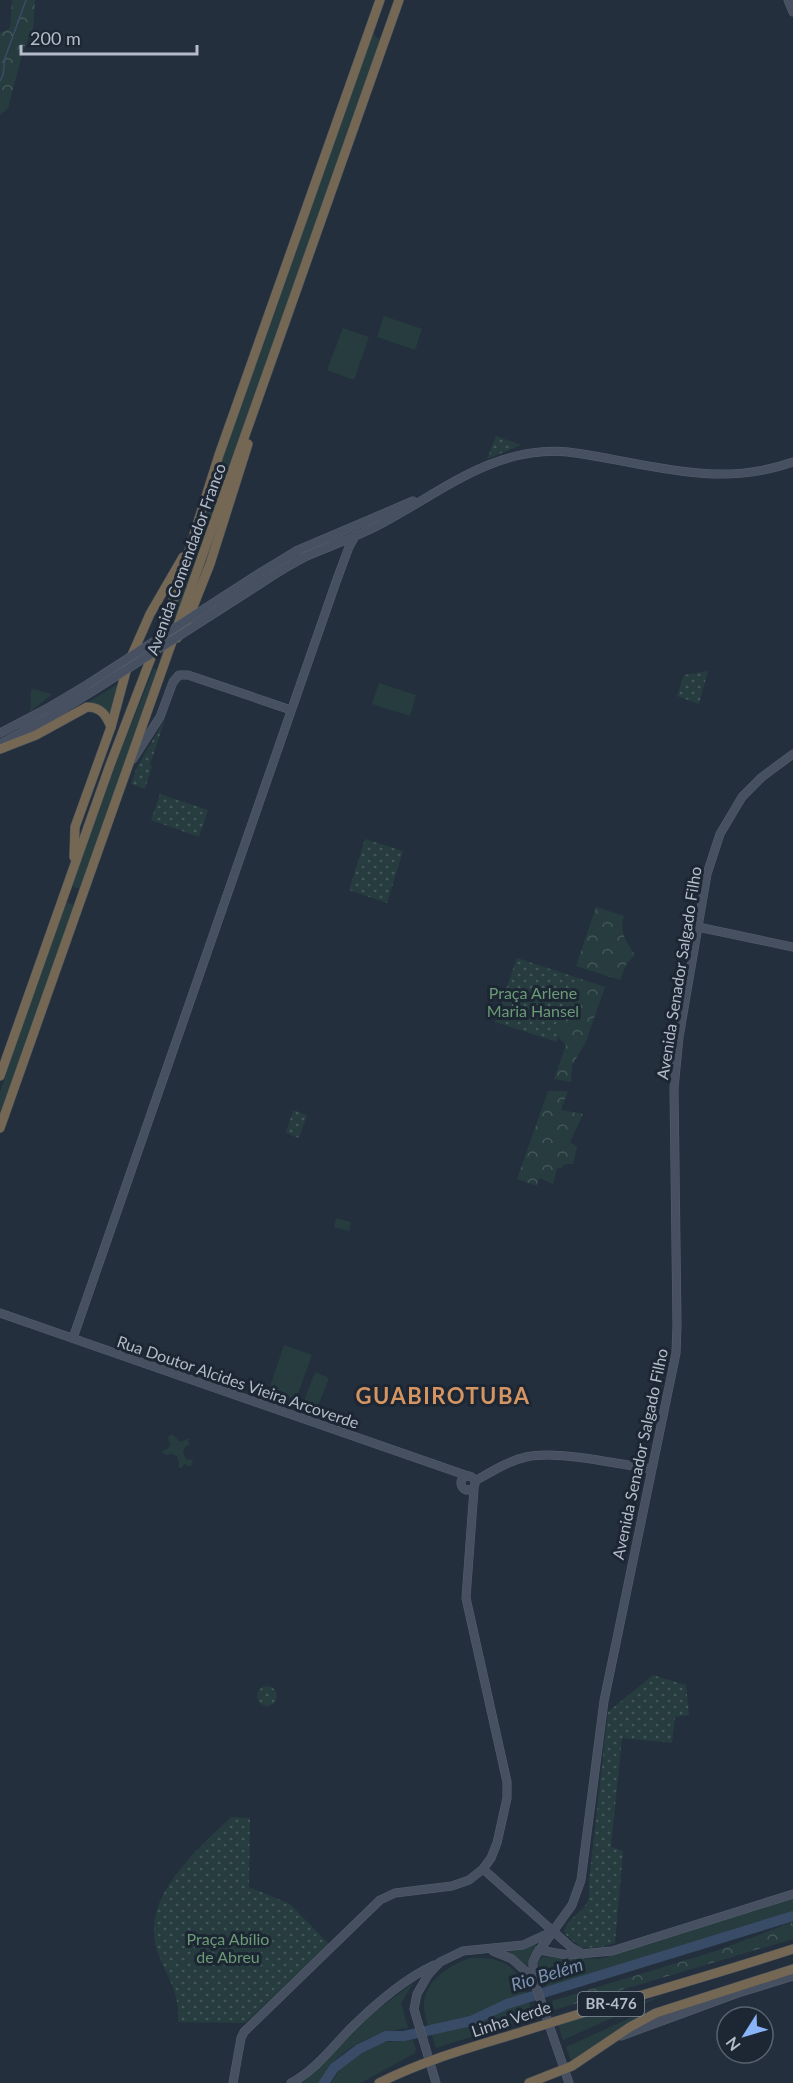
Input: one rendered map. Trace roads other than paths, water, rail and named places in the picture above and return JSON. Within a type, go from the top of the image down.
[{"type":"highway","name":"Avenida Comendador Franco","points":[[0,1076],[110,765],[167,615],[219,455],[380,0]]},
{"type":"highway","points":[[373,21],[376,29],[384,32],[390,27],[399,0]]},
{"type":"highway","name":"Avenida Comendador Franco","points":[[0,1128],[171,645],[187,622],[210,564],[238,480],[265,380],[390,27]]},
{"type":"highway","points":[[74,866],[75,827],[111,727],[124,675],[135,644],[192,541]]},
{"type":"highway","points":[[171,645],[214,615]]},
{"type":"highway","points":[[0,749],[36,735],[87,707],[101,711],[111,727]]},
{"type":"highway","name":"Linha Verde","points":[[379,2083],[428,2056],[546,2019],[672,1988],[793,1949]]},
{"type":"highway","name":"BR-476","points":[[529,2083],[565,2070],[610,2039],[656,2013],[793,1969]]},
{"type":"main road","points":[[788,0],[793,12]]},
{"type":"main road","points":[[0,744],[93,691],[290,565],[356,536],[395,516],[423,498],[497,461],[541,451],[574,453],[706,475],[742,474],[792,463]]},
{"type":"main road","points":[[0,734],[46,710],[296,551],[356,527],[399,506],[423,498]]},
{"type":"main road","points":[[73,1338],[341,566],[356,536]]},
{"type":"main road","points":[[326,548],[336,552],[341,566]]},
{"type":"main road","points":[[128,767],[160,717],[173,682],[179,675],[188,675],[291,710]]},
{"type":"main road","name":"Avenida Senador Salgado Filho","points":[[291,2083],[310,2071],[354,2025],[386,1996],[415,1975],[463,1951],[523,1945],[553,1930],[572,1905],[581,1880],[604,1701],[677,1341],[674,1088],[678,1044],[709,864],[724,825],[748,790],[766,773],[793,754]]},
{"type":"main road","points":[[698,927],[793,947]]},
{"type":"main road","name":"Rua Doutor Alcides Vieira Arcoverde","points":[[0,1313],[468,1476]]},
{"type":"main road","points":[[233,2083],[241,2038],[247,2029],[380,1900],[395,1893],[458,1884],[469,1880],[483,1869],[497,1846],[507,1786],[466,1598],[475,1485],[472,1477],[462,1479],[462,1486],[467,1491],[475,1485],[512,1462],[533,1456],[565,1456],[651,1469]]},
{"type":"main road","points":[[483,1869],[572,1948],[584,1954]]},
{"type":"main road","points":[[539,1950],[568,1955],[620,1949],[793,1894]]},
{"type":"main road","points":[[553,1930],[533,1962],[533,1978],[569,2083]]},
{"type":"main road","points":[[488,1949],[512,1959],[533,1978]]},
{"type":"main road","points":[[436,2083],[416,2019],[414,2004],[428,1975],[440,1962]]},
{"type":"main road","points":[[610,2039],[738,1993],[793,1976]]},
{"type":"waterway","points":[[0,81],[5,58],[26,0]]},
{"type":"waterway","name":"Rio Belém","points":[[324,2083],[334,2068],[359,2049],[386,2036],[404,2036],[471,2021],[507,2004],[793,1916]]},
{"type":"district","name":"GUABIROTUBA","points":[[443,1396]]},
{"type":"park label","name":"Praça Arlene Maria Hansel","points":[[533,1002]]},
{"type":"park label","name":"Praça Abílio de Abreu","points":[[228,1948]]}]
